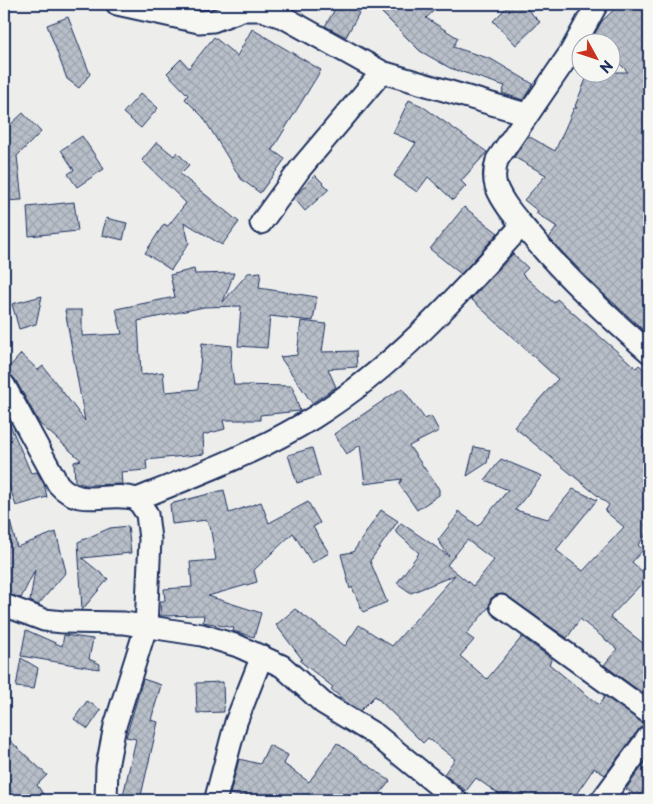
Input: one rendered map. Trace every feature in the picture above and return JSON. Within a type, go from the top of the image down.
[{"type":"street","points":[[118,4],[199,22],[213,21],[242,10],[262,10],[284,18],[382,72],[526,114]]},
{"type":"street","points":[[597,4],[570,53],[526,114],[497,160],[494,172],[496,185],[502,197],[548,257],[582,292],[649,352]]},
{"type":"street","points":[[261,223],[300,169],[382,72]]},
{"type":"street","points":[[4,385],[58,484],[66,493],[76,498],[117,495],[137,499],[239,457],[314,418],[408,346],[522,225]]},
{"type":"street","points":[[106,800],[107,767],[115,726],[146,627],[150,539],[147,514],[137,499]]},
{"type":"street","points":[[4,605],[44,620],[124,623],[202,635],[238,646],[262,656],[282,666],[323,703],[388,745],[456,800]]},
{"type":"street","points":[[501,606],[649,713]]},
{"type":"street","points":[[214,800],[236,722],[262,656]]},
{"type":"street","points":[[602,800],[649,736]]},
{"type":"building","points":[[338,4],[344,4],[359,13],[346,37],[325,26]]},
{"type":"building","points":[[373,4],[441,4],[426,18],[458,38],[453,47],[491,59],[533,84],[523,100],[502,93],[505,86],[450,68],[420,51]]},
{"type":"building","points":[[510,4],[522,4],[540,22],[516,45],[493,21]]},
{"type":"building","points":[[620,4],[649,4],[649,335],[595,286],[549,238],[557,227],[536,213],[538,211],[524,200],[546,175],[514,157],[528,136],[555,151],[574,108],[577,108],[575,106],[585,82],[620,82],[620,72],[628,72],[620,64],[620,32],[596,32],[602,21]]},
{"type":"building","points":[[68,17],[90,74],[79,88],[67,79],[47,25]]},
{"type":"building","points":[[252,29],[321,70],[272,150],[285,159],[260,193],[241,179],[203,117],[185,99],[188,95],[167,73],[181,59],[189,68],[214,37],[237,56]]},
{"type":"building","points":[[141,93],[158,108],[141,128],[123,113]]},
{"type":"building","points":[[409,100],[422,106],[487,152],[461,181],[466,186],[453,200],[428,177],[417,192],[394,176],[416,143],[393,133]]},
{"type":"building","points":[[23,113],[41,132],[17,156],[22,200],[4,201],[4,126],[9,126]]},
{"type":"building","points":[[82,136],[104,169],[77,187],[68,174],[74,170],[61,150]]},
{"type":"building","points":[[157,142],[174,156],[177,152],[189,165],[180,174],[239,222],[222,245],[184,222],[189,243],[171,270],[145,253],[164,224],[168,226],[186,203],[142,160]]},
{"type":"building","points":[[315,175],[329,189],[305,211],[294,198]]},
{"type":"building","points":[[74,202],[78,231],[29,236],[27,207]]},
{"type":"building","points":[[464,207],[498,233],[461,274],[430,249]]},
{"type":"building","points":[[106,218],[127,223],[123,240],[102,235]]},
{"type":"building","points":[[513,254],[528,268],[522,274],[554,303],[557,299],[636,368],[639,365],[649,374],[649,429],[642,438],[649,444],[649,531],[638,545],[643,550],[632,562],[648,577],[610,617],[649,648],[649,698],[604,665],[617,649],[580,619],[567,638],[503,594],[491,598],[489,607],[466,634],[474,640],[460,656],[487,679],[522,637],[552,659],[549,664],[599,705],[605,696],[645,724],[639,729],[605,775],[594,768],[572,800],[507,800],[476,778],[466,791],[444,774],[455,759],[428,738],[423,743],[375,696],[360,711],[346,702],[331,689],[333,687],[300,661],[302,659],[276,625],[295,609],[345,646],[359,625],[392,646],[455,575],[411,593],[397,583],[419,553],[395,531],[401,523],[449,556],[438,540],[457,516],[458,511],[478,526],[508,490],[485,480],[501,459],[542,476],[515,510],[548,519],[573,489],[597,500],[556,550],[583,571],[624,527],[605,511],[609,505],[514,427],[558,379],[471,299]],"holes":[[[467,540],[494,560],[473,586],[447,565]]]},
{"type":"building","points":[[194,269],[195,274],[234,273],[223,302],[248,273],[261,272],[259,288],[317,297],[313,321],[270,316],[267,348],[238,346],[241,306],[204,307],[138,321],[141,375],[163,372],[165,392],[198,389],[202,343],[232,346],[231,363],[234,385],[292,386],[300,411],[260,415],[260,420],[223,420],[225,429],[203,435],[204,454],[146,460],[147,470],[121,472],[122,484],[86,485],[75,482],[74,462],[81,460],[40,424],[15,379],[4,373],[21,354],[38,370],[43,366],[85,421],[65,310],[82,310],[82,336],[122,334],[116,309],[175,297],[170,275]]},
{"type":"building","points":[[42,296],[36,324],[19,329],[12,304]]},
{"type":"building","points":[[301,321],[326,324],[322,352],[356,351],[357,367],[328,369],[336,387],[312,403],[280,357],[297,355]]},
{"type":"building","points":[[402,388],[425,419],[431,416],[439,431],[409,446],[439,489],[439,495],[417,510],[399,484],[402,479],[365,484],[360,445],[347,454],[334,434]]},
{"type":"building","points":[[4,411],[31,473],[37,472],[44,484],[47,497],[16,506],[4,470]]},
{"type":"building","points":[[474,447],[490,450],[487,463],[467,476]]},
{"type":"building","points":[[312,448],[320,476],[297,483],[288,455]]},
{"type":"building","points":[[224,490],[229,513],[261,502],[269,523],[308,502],[320,523],[313,527],[329,553],[312,563],[293,533],[254,570],[257,582],[208,596],[261,613],[254,637],[233,631],[234,628],[203,622],[204,615],[161,616],[160,601],[165,601],[164,589],[192,587],[190,562],[216,560],[210,526],[207,520],[172,524],[170,504]]},
{"type":"building","points":[[381,510],[398,521],[370,561],[387,602],[363,612],[352,587],[350,589],[341,554],[353,552]]},
{"type":"building","points":[[4,518],[9,518],[17,547],[56,532],[66,572],[38,605],[30,601],[35,570],[21,598],[4,593]]},
{"type":"building","points":[[128,526],[131,553],[82,558],[108,579],[82,610],[78,542],[110,528]]},
{"type":"building","points":[[26,630],[62,646],[64,635],[93,639],[89,659],[100,664],[99,669],[21,656]]},
{"type":"building","points":[[21,658],[38,668],[34,689],[16,687]]},
{"type":"building","points":[[143,679],[161,685],[151,720],[158,722],[140,800],[122,800],[136,739],[126,737]]},
{"type":"building","points":[[223,682],[224,712],[197,713],[196,683]]},
{"type":"building","points":[[87,701],[101,710],[88,729],[74,719]]},
{"type":"building","points":[[4,735],[47,775],[37,785],[47,800],[21,800],[4,784]]},
{"type":"building","points":[[337,743],[390,781],[375,800],[261,800],[230,794],[239,759],[260,764],[269,745],[288,755],[284,764],[309,782]]},
{"type":"building","points":[[649,757],[649,782],[640,795],[637,793],[635,795],[626,789]]}]
